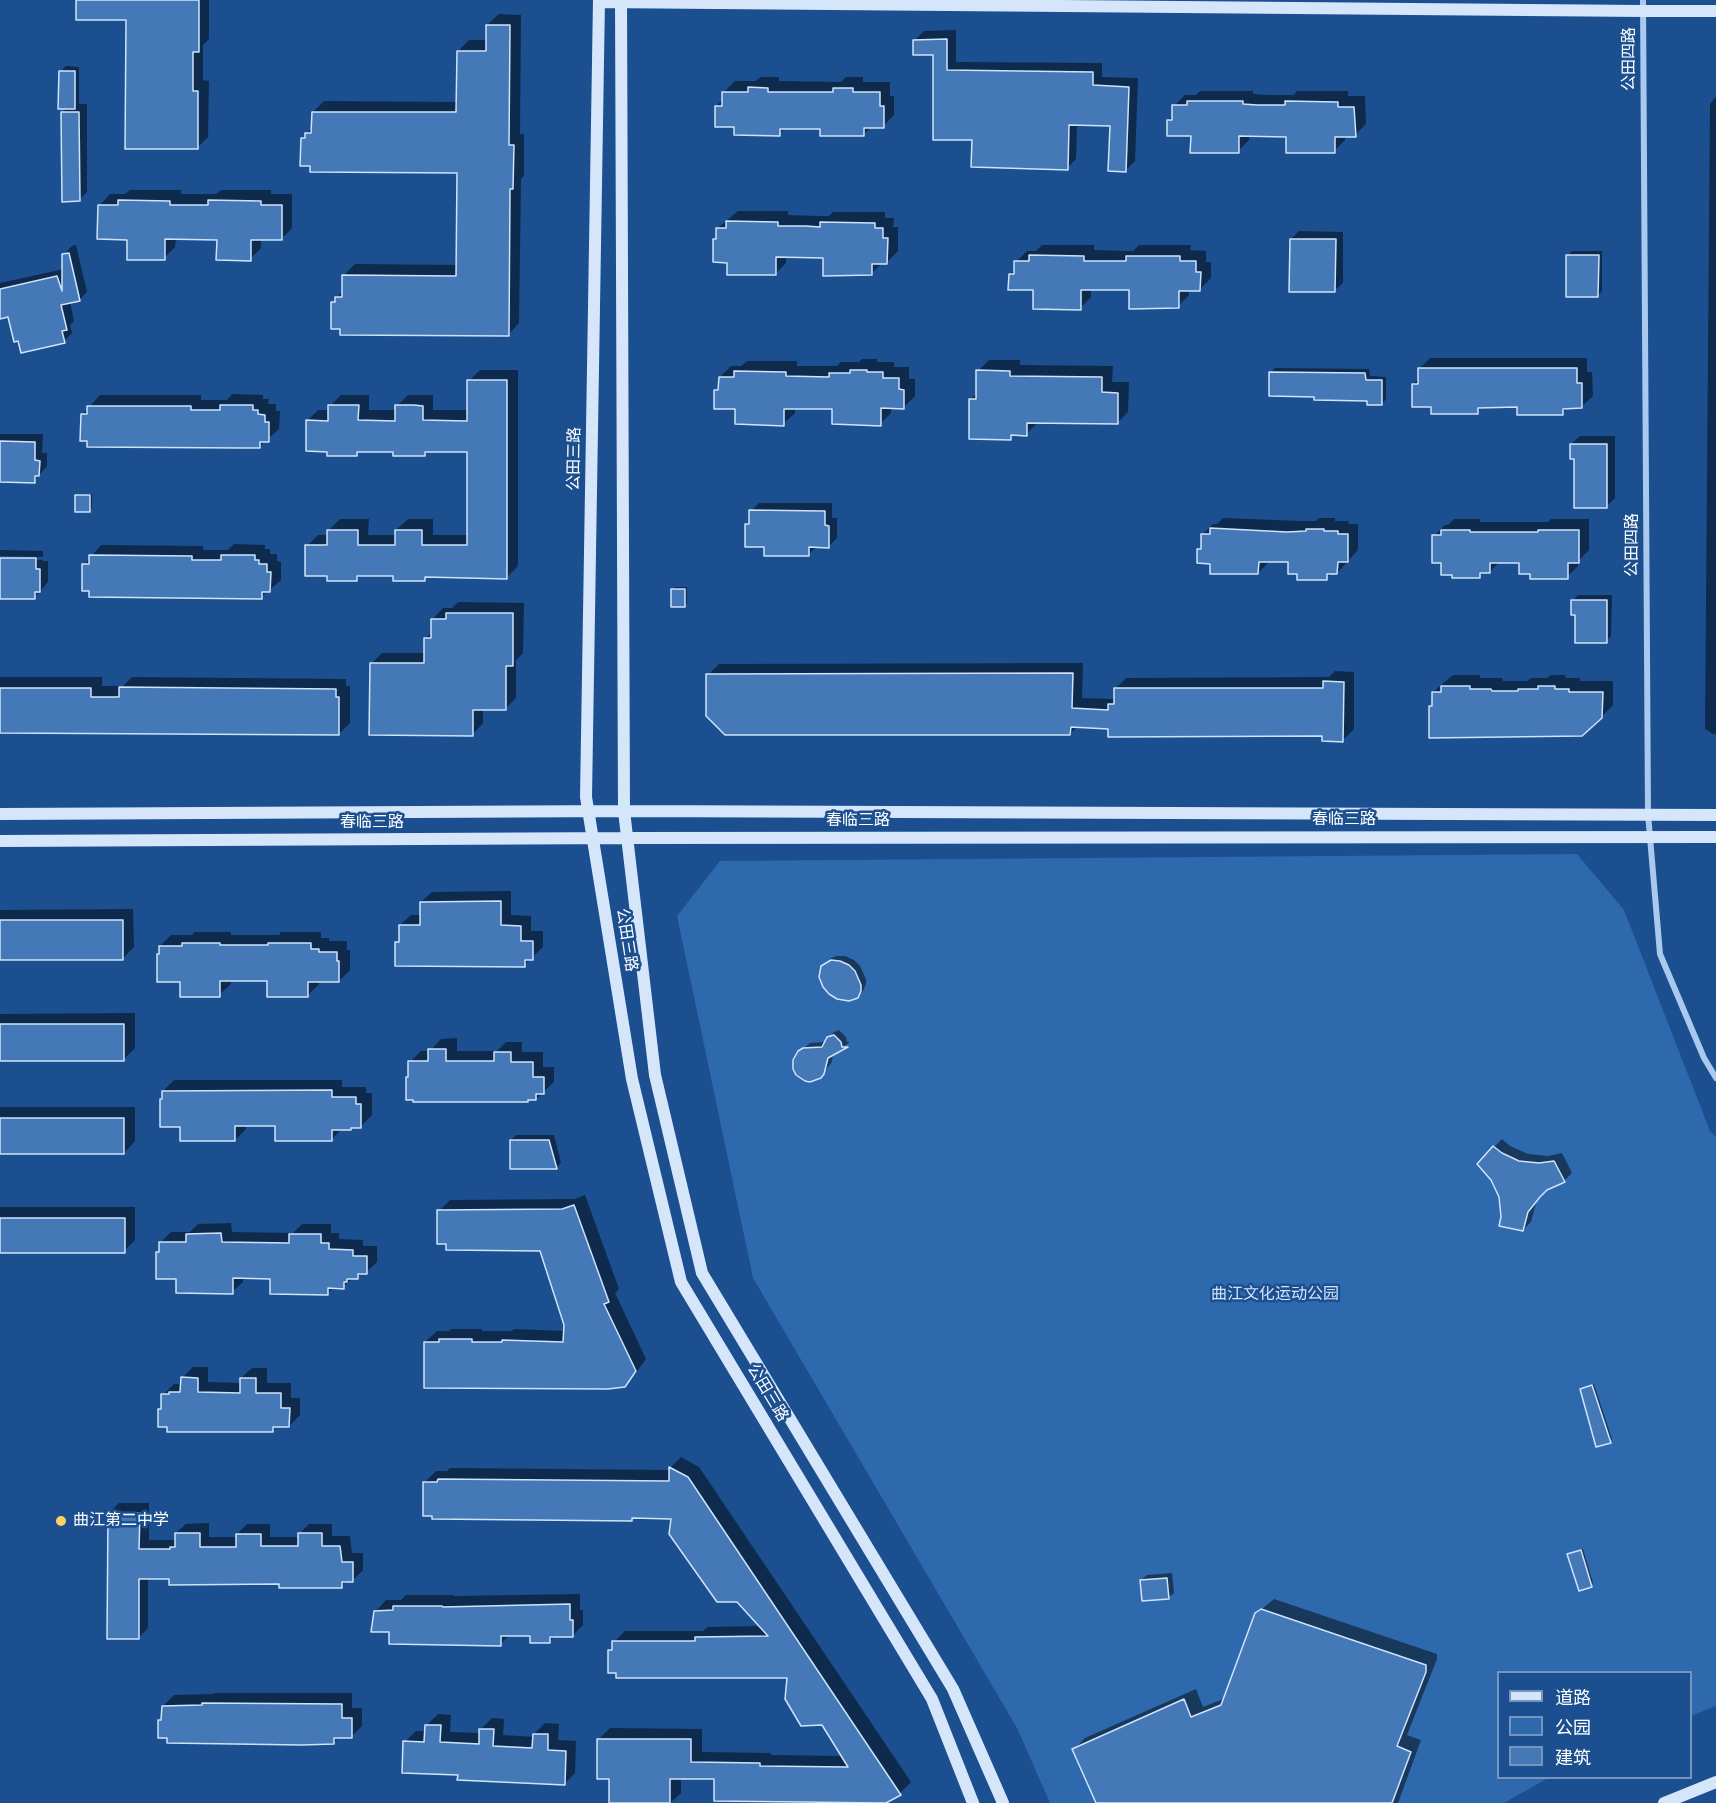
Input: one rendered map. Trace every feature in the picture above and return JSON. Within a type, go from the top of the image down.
[{"type":"street","points":[[599,1],[1643,6],[1716,11]]},
{"type":"street","name":"公田三路","points":[[599,1],[587,811],[632,1079],[681,1282],[932,1699],[974,1803]]},
{"type":"street","name":"公田三路","points":[[621,1],[624,811],[655,1075],[702,1273],[953,1689],[1003,1803]]},
{"type":"street","name":"公田四路","points":[[1643,6],[1648,814],[1660,954],[1704,1058],[1716,1077]]},
{"type":"street","name":"春临三路","points":[[0,814],[624,811],[1716,815]]},
{"type":"street","name":"春临三路","points":[[0,841],[1716,837]]},
{"type":"street","points":[[1664,1803],[1716,1782]]},
{"type":"green space","name":"曲江文化运动公园","points":[[1577,854],[1624,910],[1710,1131],[1716,1137],[1716,1706],[1692,1716],[1692,1671],[1497,1671],[1497,1779],[1546,1779],[1504,1803],[1050,1803],[1017,1728],[753,1278],[677,916],[720,861]]},
{"type":"building","points":[[76,0],[199,0],[199,52],[193,52],[193,91],[198,91],[198,149],[125,149],[126,20],[76,20]]},
{"type":"building","points":[[486,25],[510,25],[509,145],[514,145],[513,189],[510,189],[509,336],[340,335],[340,329],[331,329],[331,302],[335,302],[335,297],[342,297],[342,275],[456,276],[457,173],[310,172],[310,166],[300,166],[301,138],[305,138],[305,133],[311,133],[312,112],[456,112],[457,51],[486,51]]},
{"type":"building","points":[[947,39],[947,70],[1093,72],[1093,85],[1129,87],[1126,172],[1108,171],[1110,126],[1069,125],[1068,170],[971,167],[972,140],[933,140],[933,55],[913,55],[913,40]]},
{"type":"building","points":[[59,71],[75,71],[75,109],[58,109]]},
{"type":"building","points":[[748,87],[768,88],[768,92],[833,92],[833,88],[853,88],[853,92],[880,92],[880,106],[884,106],[884,128],[864,128],[864,136],[820,136],[820,129],[780,129],[780,136],[734,135],[734,127],[715,127],[715,106],[722,106],[722,92],[748,92]]},
{"type":"building","points":[[1187,101],[1243,101],[1243,104],[1257,105],[1285,105],[1285,101],[1338,102],[1338,107],[1354,107],[1356,137],[1335,137],[1335,153],[1286,153],[1286,137],[1239,136],[1239,153],[1190,153],[1191,136],[1167,136],[1167,120],[1172,120],[1172,105],[1187,105]]},
{"type":"building","points":[[61,112],[79,112],[80,201],[62,202]]},
{"type":"building","points":[[118,200],[170,201],[170,205],[208,205],[208,200],[261,201],[261,205],[282,205],[282,240],[251,240],[251,261],[216,260],[217,240],[165,239],[165,260],[127,260],[127,240],[97,239],[98,205],[118,205]]},
{"type":"building","points":[[726,221],[778,222],[778,226],[820,227],[820,222],[875,223],[875,228],[883,228],[883,238],[888,238],[887,264],[872,264],[872,275],[823,276],[823,258],[776,257],[776,275],[727,275],[727,263],[713,262],[713,239],[716,239],[716,228],[726,228]]},
{"type":"building","points":[[1290,239],[1336,239],[1335,292],[1289,292]]},
{"type":"building","points":[[69,253],[80,301],[61,305],[67,330],[62,331],[65,343],[21,353],[18,341],[14,342],[8,317],[0,319],[0,289],[57,276],[62,291],[62,254]]},
{"type":"building","points":[[1029,255],[1084,256],[1084,261],[1126,261],[1126,256],[1180,256],[1180,261],[1196,261],[1196,272],[1201,272],[1200,291],[1179,291],[1179,308],[1129,309],[1129,290],[1081,290],[1081,310],[1033,309],[1033,290],[1008,290],[1009,274],[1014,274],[1014,261],[1029,261]]},
{"type":"building","points":[[1566,255],[1599,255],[1598,297],[1566,297]]},
{"type":"building","points":[[1418,368],[1577,368],[1577,383],[1582,383],[1582,408],[1563,409],[1563,415],[1517,415],[1517,407],[1478,408],[1478,414],[1431,414],[1431,407],[1412,407],[1412,384],[1418,384]]},
{"type":"building","points":[[850,370],[883,372],[883,378],[899,378],[899,389],[904,390],[904,409],[881,408],[881,426],[832,424],[832,409],[784,409],[784,426],[735,424],[735,409],[714,409],[714,390],[718,390],[719,377],[734,377],[734,371],[786,372],[786,376],[829,377],[829,373],[850,373]]},
{"type":"building","points":[[976,370],[1010,371],[1010,376],[1102,377],[1102,392],[1118,393],[1118,424],[1027,423],[1027,436],[1011,435],[1011,440],[969,439],[969,399],[976,399]]},
{"type":"building","points":[[1269,372],[1365,373],[1366,380],[1382,380],[1382,405],[1367,405],[1367,401],[1269,396]]},
{"type":"building","points":[[467,380],[507,380],[507,579],[425,577],[425,581],[393,581],[393,576],[357,576],[357,581],[327,581],[327,576],[305,576],[305,545],[327,545],[327,530],[358,530],[358,545],[395,545],[395,530],[422,530],[422,545],[467,545],[467,452],[425,452],[425,456],[393,456],[393,452],[357,452],[357,456],[327,456],[327,452],[306,451],[306,420],[328,421],[328,405],[359,405],[358,420],[395,421],[395,405],[414,405],[423,406],[423,420],[467,421]]},
{"type":"building","points":[[220,405],[253,405],[253,410],[258,410],[258,414],[265,415],[265,422],[269,422],[269,442],[260,442],[260,448],[243,448],[87,447],[87,441],[80,441],[81,414],[87,414],[87,406],[191,406],[191,410],[220,410]]},
{"type":"building","points":[[0,441],[35,442],[35,460],[40,461],[39,476],[35,476],[35,483],[0,482]]},
{"type":"building","points":[[1570,444],[1607,444],[1607,508],[1574,508],[1574,459],[1570,459]]},
{"type":"building","points":[[75,495],[90,495],[90,512],[75,512]]},
{"type":"building","points":[[749,510],[825,511],[825,525],[829,526],[829,548],[809,547],[809,556],[764,556],[764,547],[745,547],[745,524],[749,524]]},
{"type":"building","points":[[1210,528],[1287,532],[1306,531],[1306,529],[1338,531],[1338,534],[1348,534],[1348,562],[1338,562],[1337,574],[1327,574],[1327,580],[1297,580],[1297,574],[1288,574],[1288,562],[1259,562],[1258,574],[1210,574],[1210,564],[1197,563],[1197,549],[1201,549],[1201,534],[1210,534]]},
{"type":"building","points":[[1441,530],[1538,532],[1538,530],[1579,530],[1579,563],[1568,563],[1568,579],[1530,579],[1530,574],[1519,574],[1519,563],[1490,563],[1490,573],[1480,573],[1480,578],[1452,578],[1452,575],[1441,575],[1441,563],[1432,563],[1432,535],[1441,535]]},
{"type":"building","points":[[89,555],[192,556],[192,560],[221,560],[221,555],[255,555],[255,560],[259,560],[259,564],[267,564],[267,572],[271,572],[270,592],[262,592],[262,599],[89,597],[89,591],[82,591],[82,564],[89,564]]},
{"type":"building","points":[[0,558],[36,558],[36,569],[40,569],[40,592],[35,592],[35,599],[0,599]]},
{"type":"building","points":[[671,589],[685,589],[685,607],[671,607]]},
{"type":"building","points":[[1571,600],[1607,600],[1607,643],[1575,643],[1575,615],[1571,615]]},
{"type":"building","points":[[446,613],[513,613],[513,666],[506,666],[506,710],[473,710],[473,736],[369,735],[370,663],[424,663],[424,638],[431,638],[431,619],[446,619]]},
{"type":"building","points":[[1073,673],[1072,708],[1108,710],[1108,704],[1114,704],[1114,688],[1323,688],[1323,681],[1344,682],[1343,742],[1322,741],[1322,736],[1108,737],[1108,729],[1071,727],[1070,735],[725,735],[706,716],[706,674]]},
{"type":"building","points":[[1441,686],[1470,686],[1470,689],[1518,691],[1518,689],[1538,689],[1538,686],[1555,686],[1555,689],[1569,689],[1569,692],[1603,692],[1602,718],[1582,736],[1429,738],[1429,706],[1432,706],[1432,692],[1441,692]]},
{"type":"building","points":[[119,687],[336,689],[336,697],[339,697],[339,735],[0,733],[0,688],[91,688],[91,697],[119,697]]},
{"type":"building","points":[[501,901],[501,925],[521,926],[521,941],[533,941],[533,960],[525,960],[525,967],[395,966],[395,942],[399,942],[399,925],[420,925],[420,902]]},
{"type":"building","points":[[0,920],[123,920],[123,960],[0,960]]},
{"type":"building","points":[[182,943],[268,945],[268,943],[311,943],[311,949],[319,949],[319,952],[337,952],[339,982],[308,982],[308,997],[267,997],[267,981],[220,981],[220,997],[180,997],[180,982],[157,982],[157,954],[159,954],[159,946],[182,946]]},
{"type":"building","points":[[831,960],[849,965],[855,971],[861,985],[858,998],[849,1001],[837,999],[823,987],[819,977],[821,966]]},
{"type":"building","points":[[0,1024],[124,1024],[124,1061],[0,1061]]},
{"type":"building","points":[[834,1035],[841,1042],[842,1047],[848,1047],[828,1058],[821,1078],[810,1082],[796,1075],[793,1060],[798,1051],[803,1048],[822,1047],[827,1037]]},
{"type":"building","points":[[428,1049],[446,1049],[446,1061],[494,1061],[494,1052],[511,1052],[511,1062],[533,1062],[533,1077],[544,1077],[544,1094],[536,1094],[536,1100],[528,1100],[528,1102],[413,1102],[413,1100],[406,1100],[408,1061],[428,1061]]},
{"type":"building","points":[[332,1090],[332,1097],[356,1097],[356,1104],[361,1104],[361,1128],[332,1130],[332,1141],[275,1141],[275,1126],[235,1126],[235,1141],[180,1141],[180,1127],[160,1127],[162,1091]]},
{"type":"building","points":[[0,1118],[124,1118],[124,1154],[0,1154]]},
{"type":"building","points":[[510,1140],[549,1140],[557,1169],[510,1169]]},
{"type":"building","points":[[1493,1146],[1519,1161],[1539,1163],[1554,1161],[1565,1182],[1547,1190],[1540,1197],[1528,1212],[1523,1231],[1499,1226],[1501,1217],[1499,1197],[1491,1180],[1477,1164]]},
{"type":"building","points":[[574,1205],[609,1302],[604,1304],[636,1371],[625,1387],[608,1389],[424,1388],[424,1342],[439,1342],[439,1339],[472,1339],[472,1342],[502,1342],[502,1340],[563,1342],[564,1325],[540,1251],[446,1250],[446,1244],[437,1244],[437,1210],[562,1209]]},
{"type":"building","points":[[0,1218],[125,1218],[125,1253],[0,1253]]},
{"type":"building","points":[[221,1233],[222,1242],[289,1243],[289,1234],[321,1234],[321,1243],[329,1243],[329,1249],[353,1250],[353,1256],[367,1256],[367,1274],[358,1274],[358,1279],[347,1279],[347,1282],[344,1282],[344,1289],[328,1288],[328,1295],[270,1294],[270,1279],[233,1278],[233,1294],[176,1293],[176,1279],[156,1279],[156,1252],[159,1252],[159,1242],[186,1242],[186,1234]]},
{"type":"building","points":[[181,1377],[198,1378],[198,1392],[240,1393],[240,1378],[256,1378],[256,1393],[281,1393],[281,1408],[290,1408],[289,1427],[273,1427],[273,1432],[167,1432],[167,1427],[158,1427],[161,1394],[180,1392]]},
{"type":"building","points":[[1592,1385],[1611,1443],[1596,1447],[1580,1389]]},
{"type":"building","points":[[669,1467],[688,1477],[901,1795],[886,1803],[714,1801],[714,1779],[670,1779],[670,1803],[609,1803],[609,1779],[597,1779],[597,1739],[691,1739],[691,1762],[760,1763],[760,1766],[848,1767],[822,1725],[801,1726],[785,1699],[787,1678],[616,1678],[616,1673],[608,1673],[608,1650],[612,1650],[612,1641],[695,1641],[695,1637],[768,1636],[737,1602],[717,1602],[669,1534],[671,1519],[632,1518],[632,1521],[432,1519],[432,1516],[423,1516],[423,1482],[437,1482],[438,1479],[669,1481]]},
{"type":"building","points":[[108,1513],[140,1513],[139,1549],[175,1547],[175,1533],[200,1533],[200,1547],[236,1547],[236,1534],[261,1534],[261,1546],[298,1546],[298,1533],[322,1533],[322,1546],[340,1546],[342,1562],[353,1562],[353,1582],[342,1582],[342,1588],[279,1588],[279,1584],[169,1585],[169,1579],[139,1579],[139,1639],[107,1639]]},
{"type":"building","points":[[1581,1550],[1592,1587],[1579,1591],[1567,1554]]},
{"type":"building","points":[[1167,1578],[1169,1599],[1142,1601],[1140,1580]]},
{"type":"building","points":[[570,1604],[573,1637],[550,1637],[550,1643],[530,1643],[530,1636],[501,1636],[501,1646],[389,1644],[389,1632],[371,1632],[374,1611],[393,1610],[393,1606]]},
{"type":"building","points":[[1261,1609],[1426,1665],[1426,1672],[1397,1746],[1411,1752],[1392,1803],[1096,1803],[1072,1749],[1184,1699],[1191,1717],[1221,1705],[1255,1613]]},
{"type":"building","points":[[202,1703],[342,1704],[342,1718],[352,1718],[352,1738],[334,1738],[334,1744],[302,1745],[167,1743],[167,1738],[158,1738],[158,1720],[161,1720],[162,1706],[202,1705]]},
{"type":"building","points":[[425,1725],[441,1725],[440,1742],[479,1744],[479,1729],[494,1729],[493,1746],[532,1748],[533,1734],[548,1734],[548,1750],[566,1751],[565,1785],[457,1780],[458,1775],[402,1773],[403,1741],[424,1742]]},
{"type":"place","name":"曲江第二中学","points":[[61,1521]]}]
